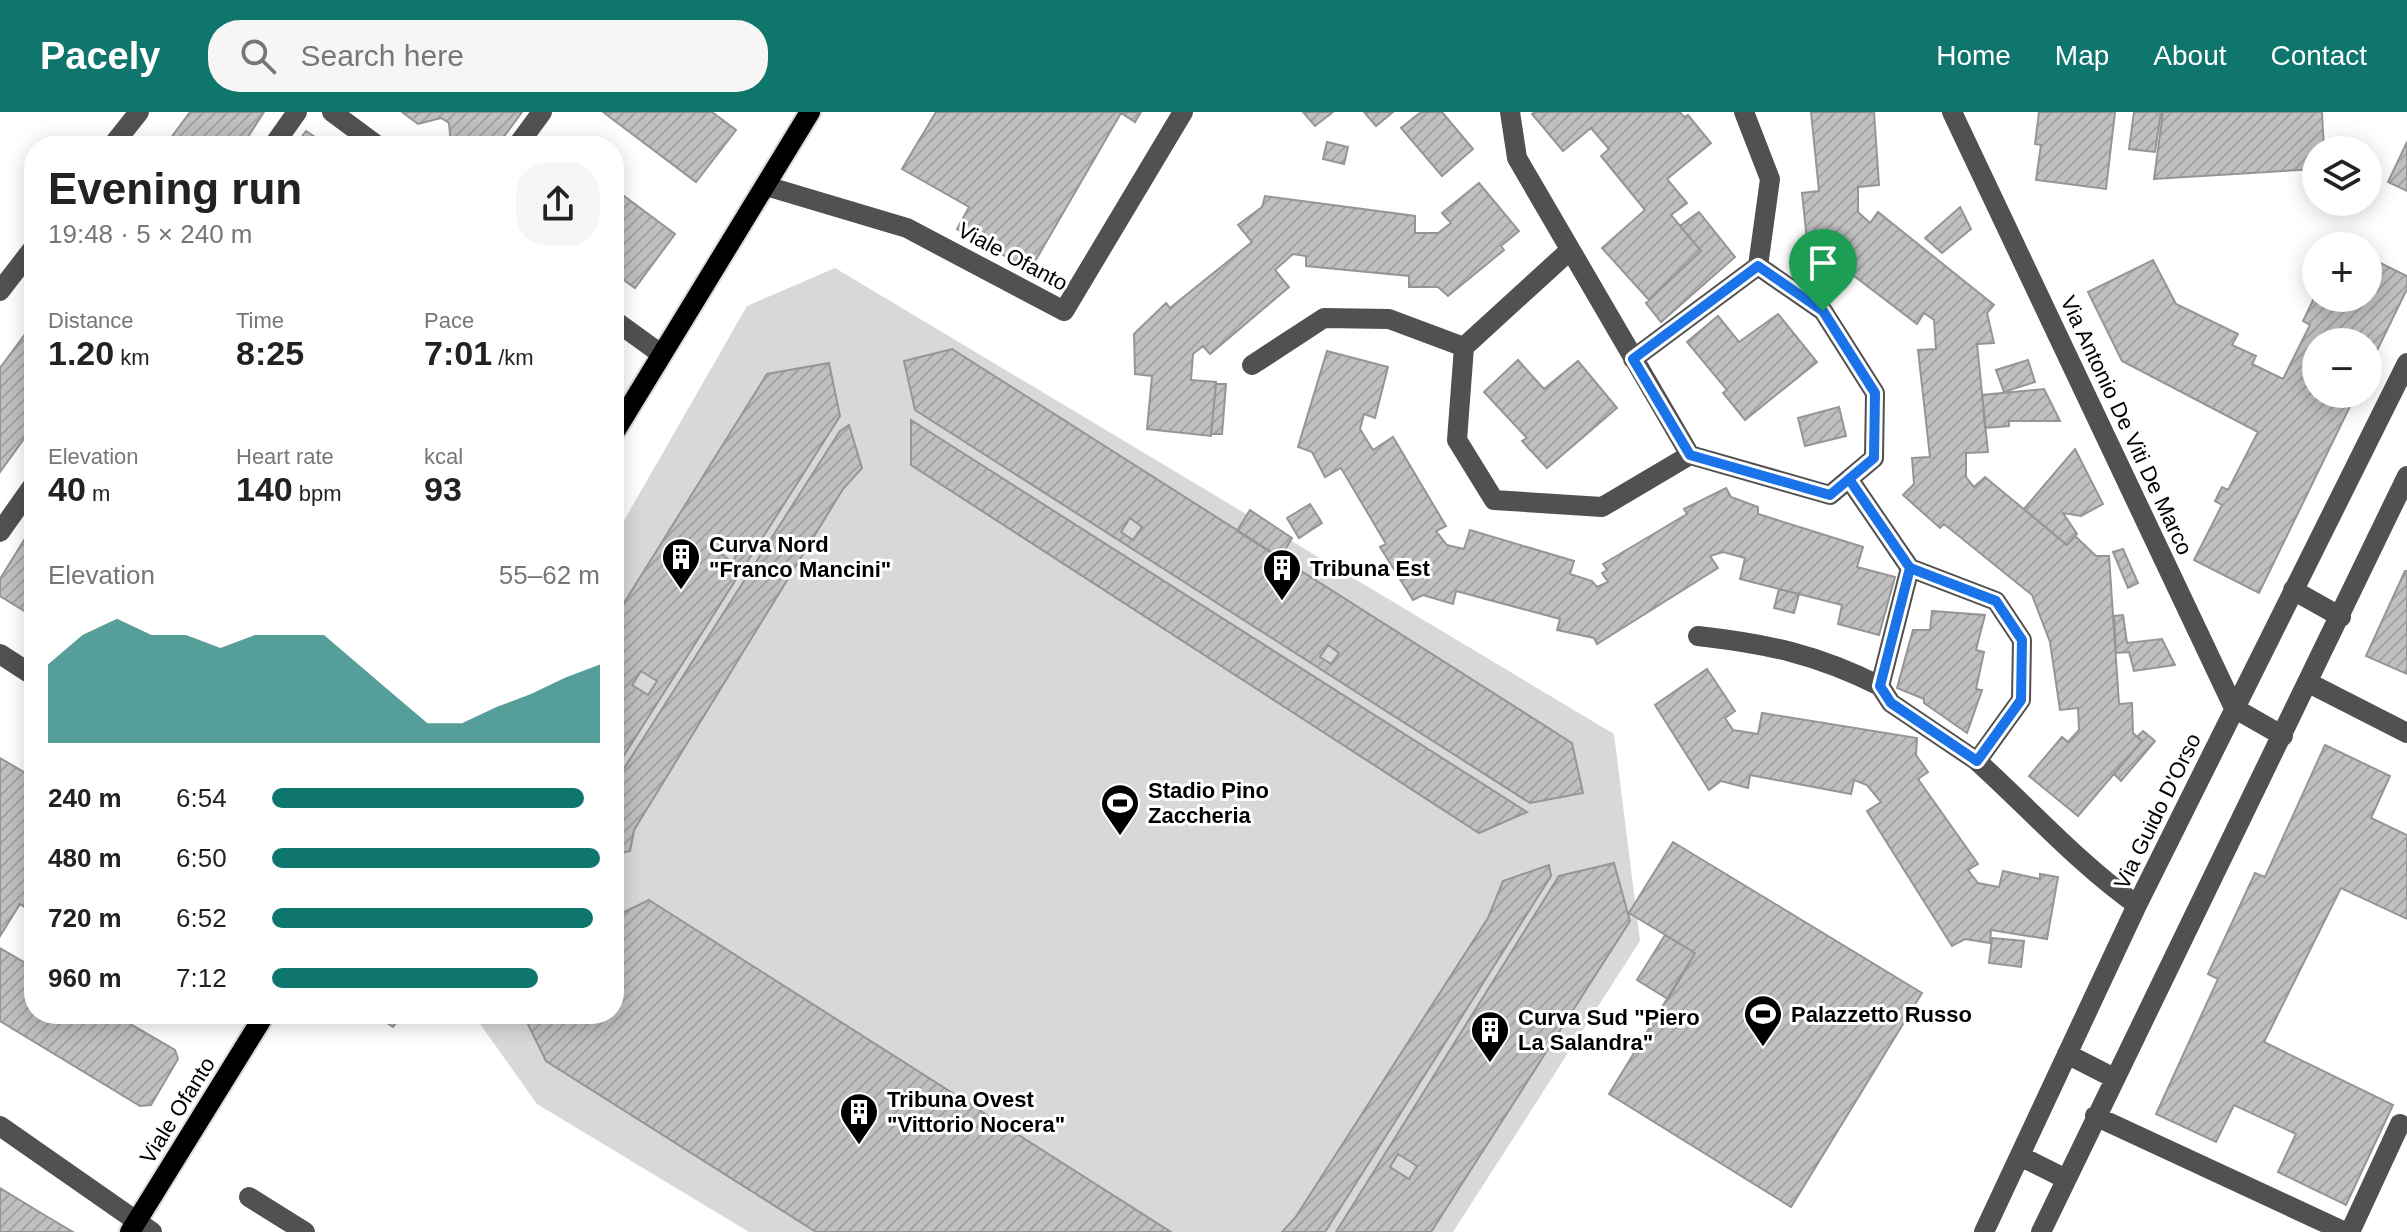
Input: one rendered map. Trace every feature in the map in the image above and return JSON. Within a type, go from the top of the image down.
[{"type":"main road","points":[[624,416],[810,112]]},
{"type":"main road","name":"Viale Ofanto","points":[[139,1229],[259,1024]]},
{"type":"street","points":[[120,136],[139,112]]},
{"type":"street","points":[[280,136],[297,112]]},
{"type":"street","points":[[332,112],[364,136]]},
{"type":"street","points":[[524,136],[542,112]]},
{"type":"street","name":"Viale Ofanto","points":[[766,186],[907,228],[1064,311],[1183,112]]},
{"type":"street","points":[[1510,112],[1517,158],[1690,455],[1830,495],[1874,458],[1875,393],[1823,311],[1758,266]]},
{"type":"street","points":[[1633,359],[1758,266],[1770,179],[1744,112]]},
{"type":"street","name":"Via Antonio De Viti De Marco","points":[[1952,112],[2234,708]]},
{"type":"street","points":[[1569,251],[1464,347],[1457,440],[1494,500],[1602,507],[1690,455]]},
{"type":"street","points":[[0,291],[24,260]]},
{"type":"street","points":[[1252,365],[1324,318],[1389,319],[1464,347]]},
{"type":"street","points":[[624,327],[661,354]]},
{"type":"street","name":"Via Guido D'Orso","points":[[1984,1232],[2137,905],[2407,363]]},
{"type":"street","points":[[2041,1232],[2407,476]]},
{"type":"street","points":[[1849,479],[1910,568],[1996,601],[2022,640],[2021,700],[1977,761]]},
{"type":"street","points":[[0,532],[24,498]]},
{"type":"street","points":[[1880,686],[1910,568]]},
{"type":"street","points":[[2293,590],[2341,617]]},
{"type":"street","points":[[1698,636],[1761,643],[1831,661],[1880,686],[1891,703],[1977,761],[2084,858],[2102,879],[2137,905]]},
{"type":"street","points":[[0,654],[24,670]]},
{"type":"street","points":[[2309,683],[2407,733]]},
{"type":"street","points":[[2234,708],[2283,736]]},
{"type":"street","points":[[2067,1054],[2114,1078]]},
{"type":"street","points":[[2095,1116],[2348,1232],[2400,1124]]},
{"type":"street","points":[[0,1126],[139,1229]]},
{"type":"street","points":[[2020,1156],[2066,1179]]},
{"type":"street","points":[[249,1197],[305,1232]]},
{"type":"shaded area","name":"Stadio Pino Zaccheria","points":[[835,268],[1614,734],[1640,941],[1453,1232],[749,1232],[537,1104],[480,1024],[624,1024],[624,521],[747,306]]},
{"type":"building","points":[[190,112],[264,112],[248,136],[172,136]]},
{"type":"building","points":[[402,112],[522,112],[504,136],[450,136],[449,123],[441,118],[418,124]]},
{"type":"building","points":[[603,112],[712,112],[736,130],[696,182]]},
{"type":"building","points":[[936,112],[1141,112],[1135,122],[1121,113],[1030,270],[957,229],[969,207],[902,169]]},
{"type":"building","points":[[1303,112],[1333,112],[1315,126]]},
{"type":"building","points":[[1364,112],[1393,112],[1376,126]]},
{"type":"building","points":[[1421,112],[1442,112],[1473,149],[1442,176],[1401,128]]},
{"type":"building","points":[[1680,112],[1684,117],[1688,115],[1711,143],[1667,179],[1687,203],[1671,215],[1701,251],[1649,300],[1602,248],[1645,210],[1601,156],[1609,149],[1591,128],[1563,151],[1532,114]]},
{"type":"building","points":[[1811,112],[1874,112],[1879,185],[1858,187],[1858,212],[1870,223],[1878,212],[1994,305],[1987,313],[1994,343],[1977,344],[1988,452],[1966,453],[1966,477],[1974,487],[1985,477],[2067,545],[2075,536],[2096,556],[2109,556],[2119,704],[2132,703],[2133,733],[2142,741],[2078,816],[2029,776],[2062,737],[2068,742],[2079,730],[2078,708],[2060,710],[2050,642],[2032,595],[1944,524],[1940,528],[1903,495],[1914,484],[1912,458],[1930,457],[1918,350],[1936,349],[1934,320],[1924,313],[1917,324],[1807,240],[1802,193],[1819,191]]},
{"type":"building","points":[[2039,112],[2115,112],[2106,189],[2036,180],[2041,145],[2035,144]]},
{"type":"building","points":[[2134,112],[2161,112],[2155,152],[2129,149]]},
{"type":"building","points":[[2163,112],[2322,112],[2323,136],[2302,136],[2302,170],[2154,179]]},
{"type":"building","points":[[1327,142],[1348,147],[1344,164],[1323,159]]},
{"type":"building","points":[[2407,142],[2407,191],[2388,182]]},
{"type":"building","points":[[1479,183],[1519,231],[1501,246],[1504,250],[1448,296],[1438,287],[1409,287],[1409,276],[1306,266],[1306,256],[1293,254],[1275,270],[1289,287],[1210,354],[1203,346],[1193,354],[1191,380],[1216,382],[1211,436],[1147,429],[1152,376],[1135,374],[1134,334],[1166,303],[1170,308],[1252,242],[1238,225],[1262,207],[1265,196],[1415,216],[1415,233],[1438,233],[1451,223],[1442,213]]},
{"type":"building","points":[[624,196],[675,234],[635,288],[624,280]]},
{"type":"building","points":[[1960,207],[1971,229],[1942,253],[1925,238]]},
{"type":"building","points":[[1699,212],[1735,257],[1661,322],[1646,303],[1701,251],[1680,226]]},
{"type":"building","points":[[2153,260],[2176,304],[2238,334],[2232,345],[2256,356],[2252,364],[2283,379],[2302,341],[2302,408],[2349,408],[2259,593],[2194,560],[2222,505],[2215,501],[2222,487],[2228,490],[2258,432],[2122,361],[2088,292]]},
{"type":"building","points":[[2382,264],[2407,276],[2407,289],[2382,340],[2382,328],[2308,328],[2310,325],[2303,321],[2307,312],[2382,312]]},
{"type":"building","points":[[1778,314],[1817,362],[1745,420],[1723,393],[1727,390],[1687,342],[1718,316],[1739,342]]},
{"type":"building","points":[[24,336],[24,439],[0,472],[0,368]]},
{"type":"building","name":"Tribuna Est","points":[[952,349],[1572,743],[1583,793],[1530,803],[915,410],[904,361]],"holes":[[[1130,518],[1142,527],[1133,540],[1121,532]],[[1328,645],[1339,653],[1331,664],[1320,657]]]},
{"type":"building","points":[[1327,351],[1388,367],[1375,418],[1364,414],[1360,429],[1373,450],[1393,437],[1446,526],[1436,531],[1447,545],[1464,549],[1470,530],[1574,561],[1570,574],[1592,581],[1597,587],[1608,582],[1602,573],[1607,570],[1603,564],[1687,514],[1684,509],[1726,488],[1731,497],[1758,507],[1758,514],[1863,547],[1857,567],[1895,577],[1879,635],[1838,624],[1842,605],[1740,579],[1745,558],[1723,552],[1710,556],[1718,568],[1597,644],[1594,638],[1557,630],[1560,619],[1456,591],[1453,604],[1423,595],[1413,600],[1380,547],[1386,544],[1341,468],[1325,477],[1312,452],[1298,447]]},
{"type":"building","points":[[1518,360],[1544,389],[1578,361],[1617,408],[1547,468],[1522,441],[1527,438],[1484,392]]},
{"type":"building","points":[[2028,360],[2035,382],[2004,392],[1996,370]]},
{"type":"building","name":"Curva Nord \"Franco Mancini\"","points":[[829,363],[840,416],[624,755],[624,603],[767,374]],"holes":[[[728,539],[741,548],[732,562],[719,552]],[[641,671],[657,681],[648,695],[632,685]]]},
{"type":"building","points":[[1216,384],[1226,384],[1222,434],[1211,434]]},
{"type":"building","points":[[2044,389],[2060,421],[2009,421],[2009,426],[1985,428],[1982,395]]},
{"type":"building","points":[[1839,407],[1846,436],[1805,446],[1798,418]]},
{"type":"building","points":[[911,420],[1527,812],[1479,833],[911,465]]},
{"type":"building","points":[[849,425],[862,468],[843,489],[634,830],[630,851],[624,852],[624,768],[840,431]]},
{"type":"building","points":[[2075,449],[2103,504],[2081,516],[2063,513],[2077,534],[2067,545],[2024,509]]},
{"type":"building","points":[[1310,504],[1322,523],[1299,538],[1287,518]]},
{"type":"building","points":[[1250,510],[1292,538],[1280,558],[1237,531]]},
{"type":"building","points":[[24,540],[24,611],[0,596],[0,579]]},
{"type":"building","points":[[2123,549],[2138,583],[2128,588],[2113,552]]},
{"type":"building","points":[[2407,571],[2407,674],[2366,656]]},
{"type":"building","points":[[1779,589],[1799,594],[1794,613],[1774,608]]},
{"type":"building","points":[[1932,611],[1985,615],[1976,650],[1984,652],[1976,689],[1982,690],[1967,733],[1924,703],[1924,699],[1897,688],[1913,630],[1930,630]]},
{"type":"building","points":[[2123,615],[2127,643],[2162,639],[2175,665],[2134,671],[2129,652],[2116,653],[2114,616]]},
{"type":"building","points":[[1707,669],[1735,711],[1725,718],[1733,730],[1758,734],[1762,713],[1917,738],[1916,755],[1928,772],[1918,779],[1978,864],[1968,870],[1978,883],[1999,887],[2003,871],[2040,879],[2040,874],[2058,877],[2047,939],[1991,930],[1990,943],[1965,939],[1952,946],[1867,811],[1881,802],[1867,785],[1854,780],[1851,794],[1750,775],[1748,788],[1721,781],[1709,790],[1655,705]]},
{"type":"building","points":[[2143,731],[2155,741],[2121,781],[2114,774],[2142,741],[2137,737]]},
{"type":"building","points":[[2325,745],[2390,776],[2371,818],[2407,835],[2407,919],[2341,888],[2264,1042],[2393,1105],[2346,1205],[2278,1172],[2296,1134],[2234,1105],[2216,1142],[2156,1114],[2218,979],[2208,974],[2255,873],[2265,877]]},
{"type":"building","points":[[0,758],[24,772],[24,907],[20,904],[0,936]]},
{"type":"building","name":"Palazzetto Russo","points":[[1673,842],[1922,993],[1791,1207],[1609,1094],[1695,953],[1629,913]]},
{"type":"building","name":"Curva Sud \"Piero La Salandra\"","points":[[1614,863],[1630,921],[1431,1232],[1336,1232],[1559,876]],"holes":[[[1483,1019],[1503,1031],[1494,1044],[1474,1032]],[[1398,1154],[1417,1166],[1409,1179],[1390,1167]]]},
{"type":"building","points":[[1549,865],[1551,876],[1325,1232],[1282,1232],[1295,1218],[1488,918],[1503,881]]},
{"type":"building","name":"Tribuna Ovest \"Vittorio Nocera\"","points":[[649,900],[1171,1232],[816,1232],[546,1061],[528,1024],[624,1024],[624,912]]},
{"type":"building","points":[[1665,935],[1695,953],[1668,999],[1637,980]]},
{"type":"building","points":[[1992,938],[2024,941],[2021,967],[1989,963]]},
{"type":"building","points":[[0,948],[24,962],[24,1024],[130,1024],[175,1050],[178,1059],[151,1105],[140,1106],[0,1021]]},
{"type":"building","points":[[0,1188],[46,1216],[73,1232],[0,1232]]},
{"type":"place","name":"Curva Nord \"Franco Mancini\"","points":[[681,591]]},
{"type":"place","name":"Tribuna Est","points":[[1282,602]]},
{"type":"place","name":"Stadio Pino Zaccheria","points":[[1120,837]]},
{"type":"place","name":"Palazzetto Russo","points":[[1763,1048]]},
{"type":"place","name":"Curva Sud \"Piero La Salandra\"","points":[[1490,1064]]},
{"type":"place","name":"Tribuna Ovest \"Vittorio Nocera\"","points":[[859,1146]]},
{"type":"route","points":[[1823,311],[1758,266],[1633,359],[1690,455],[1830,495],[1849,479],[1910,568],[1880,686],[1891,703],[1977,761],[2021,700],[2022,640],[1996,601],[1910,568],[1849,479],[1874,458],[1875,393],[1823,311]]}]
